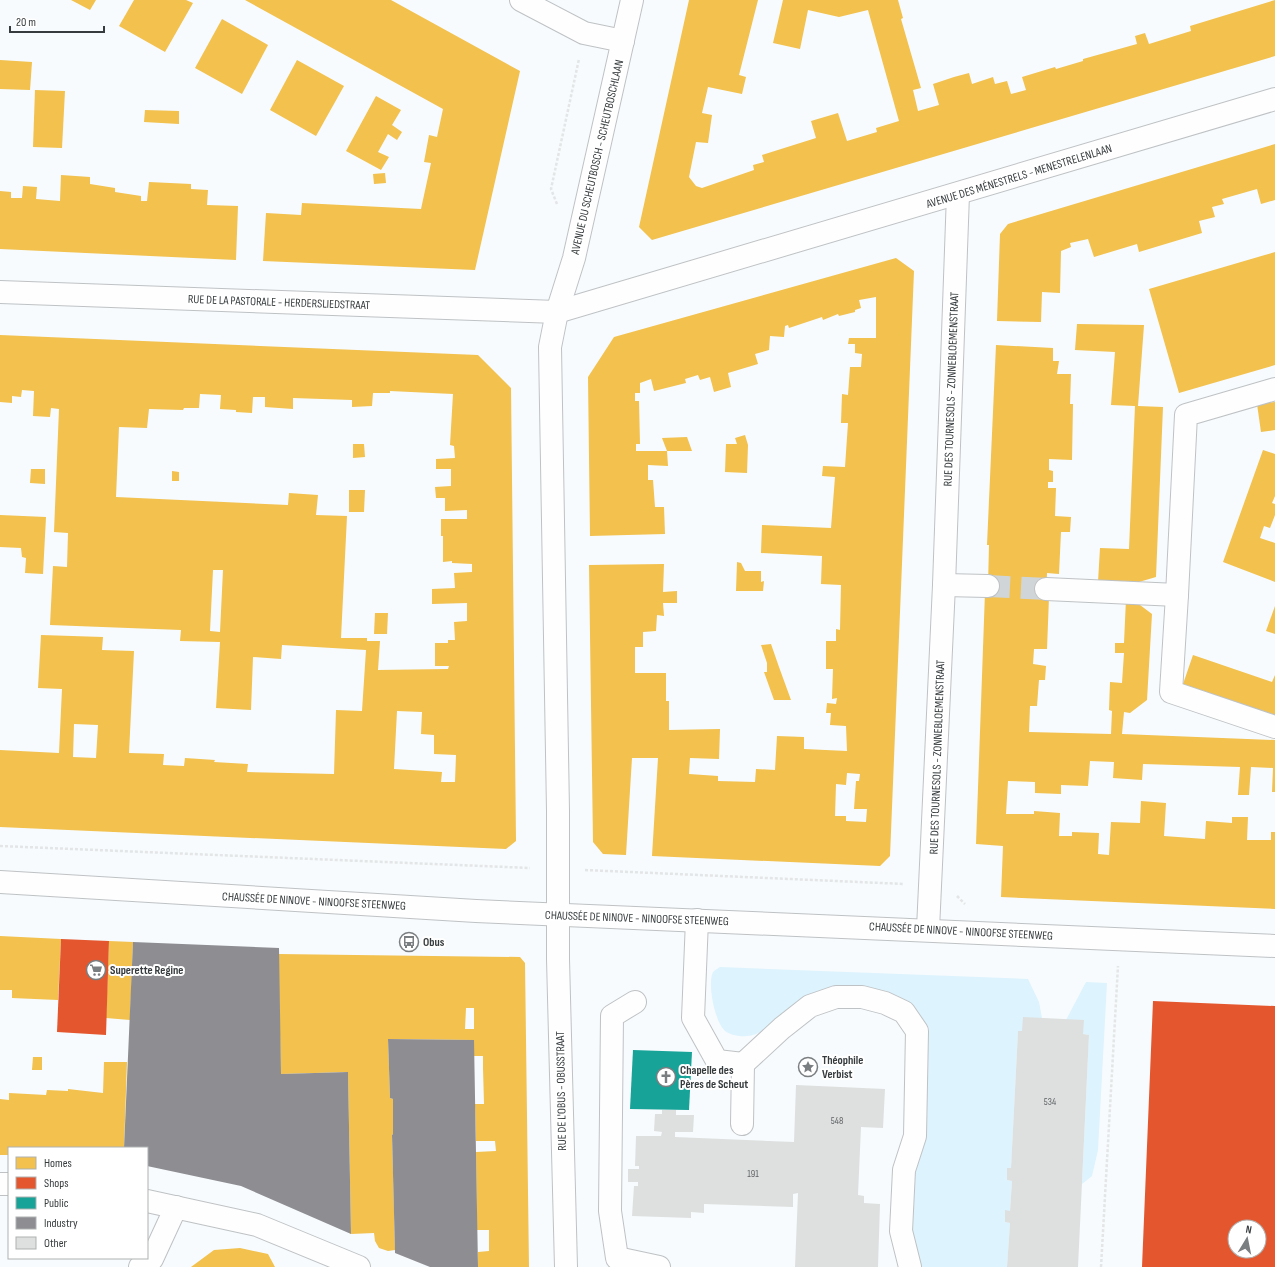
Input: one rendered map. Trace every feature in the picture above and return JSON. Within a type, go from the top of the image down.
[{"type":"street","points":[[520,0],[584,33],[623,41]]},
{"type":"street","name":"AVENUE DU SCHEUTBOSCH - SCHEUTBOSCHLAAN","points":[[558,869],[550,347],[557,312],[574,258],[632,0]]},
{"type":"street","name":"AVENUE DES MÉNESTRELS - MENESTRELENLAAN","points":[[557,312],[1275,99]]},
{"type":"street","name":"RUE DES TOURNESOLS - ZONNEBLOEMENSTRAAT","points":[[928,929],[944,585],[958,194]]},
{"type":"street","name":"RUE DE LA PASTORALE - HERDERSLIEDSTRAAT","points":[[0,292],[557,312]]},
{"type":"street","points":[[1275,389],[1186,415],[1171,692],[1275,727]]},
{"type":"street","points":[[944,585],[988,586]]},
{"type":"street","points":[[1046,589],[1176,595]]},
{"type":"street","name":"RUE DE L'OBUS - OBUSSTRAAT","points":[[558,869],[558,966],[566,1267]]},
{"type":"street","name":"CHAUSSÉE DE NINOVE - NINOOFSE STEENWEG","points":[[0,882],[558,915],[928,929],[1275,946]]},
{"type":"street","points":[[696,920],[693,1018],[717,1061],[743,1064]]},
{"type":"street","points":[[742,1124],[743,1064],[782,1028],[810,1006],[836,997],[862,997],[885,1003],[904,1012],[917,1031],[914,1136],[904,1170],[901,1231],[910,1267]]},
{"type":"street","points":[[635,1002],[612,1016],[610,1211],[617,1258],[659,1267]]},
{"type":"street","points":[[148,1201],[256,1225],[359,1267]]},
{"type":"street","points":[[140,1267],[152,1259],[176,1207]]},
{"type":"path","points":[[550,189],[584,33]]},
{"type":"path","points":[[0,846],[931,885],[944,887],[953,892],[991,932]]},
{"type":"path","points":[[1101,1267],[1120,938]]},
{"type":"shaded area","points":[[720,967],[1028,979],[1039,1002],[1042,1018],[1022,1031],[1018,1031],[1011,1168],[1007,1168],[1007,1180],[1012,1181],[1010,1211],[1005,1211],[1005,1222],[1010,1223],[1007,1267],[918,1267],[910,1237],[915,1010],[894,995],[890,994],[831,997],[808,1000],[802,1001],[795,1005],[761,1032],[747,1036],[735,1035],[726,1032],[721,1025],[715,1011],[711,993],[711,978],[713,972]]},
{"type":"shaded area","points":[[1086,982],[1107,983],[1098,1150],[1092,1176],[1082,1184],[1089,1035],[1083,1034],[1066,1020]]},
{"type":"building: Homes","points":[[71,0],[96,0],[90,10]]},
{"type":"building: Homes","points":[[134,0],[186,0],[193,3],[165,52],[119,26]]},
{"type":"building: Homes","points":[[245,0],[391,0],[520,71],[475,270],[263,261],[266,213],[301,215],[302,203],[421,209],[431,163],[424,162],[429,135],[437,137],[443,109]]},
{"type":"building: Homes","points":[[689,0],[758,0],[739,75],[746,77],[742,94],[708,87],[702,113],[712,115],[708,143],[696,142],[689,177],[696,186],[702,188],[754,170],[753,165],[764,162],[762,155],[816,138],[811,121],[838,113],[847,141],[877,132],[876,128],[899,121],[868,10],[839,17],[808,10],[800,49],[773,43],[783,0],[898,0],[903,18],[901,19],[921,88],[913,90],[918,111],[939,105],[933,84],[954,77],[969,73],[972,84],[993,77],[995,84],[1007,81],[1011,94],[1026,90],[1022,77],[1055,67],[1056,69],[1083,61],[1083,59],[1137,44],[1135,36],[1145,33],[1149,44],[1191,31],[1190,26],[1275,0],[1275,56],[652,240],[639,227]]},
{"type":"building: Homes","points":[[222,19],[268,45],[242,94],[195,68]]},
{"type":"building: Homes","points":[[0,60],[32,62],[30,90],[0,89]]},
{"type":"building: Homes","points":[[297,60],[344,86],[316,136],[270,110]]},
{"type":"building: Homes","points":[[35,90],[65,91],[62,148],[33,147]]},
{"type":"building: Homes","points":[[376,96],[401,110],[392,125],[402,132],[397,140],[388,134],[378,152],[389,157],[381,170],[346,151]]},
{"type":"building: Homes","points":[[145,110],[179,111],[179,124],[144,122]]},
{"type":"building: Homes","points":[[1275,144],[1275,200],[1261,204],[1257,189],[1222,199],[1224,204],[1212,207],[1215,217],[1199,221],[1202,233],[1139,252],[1137,244],[1094,257],[1088,239],[1070,243],[1071,247],[1061,251],[1060,293],[1042,292],[1041,322],[997,321],[1000,234],[1008,224]]},
{"type":"building: Homes","points":[[385,173],[386,183],[374,184],[373,174]]},
{"type":"building: Homes","points":[[61,175],[90,177],[90,184],[115,188],[115,192],[141,196],[141,201],[147,201],[149,182],[191,184],[191,189],[208,190],[207,205],[238,206],[236,260],[0,249],[0,191],[11,192],[11,198],[22,198],[23,186],[37,187],[36,199],[60,201]]},
{"type":"building: Homes","points":[[1275,252],[1275,365],[1179,393],[1149,289]]},
{"type":"building: Homes","points":[[896,258],[914,271],[890,856],[880,866],[652,856],[658,758],[632,758],[626,855],[603,854],[593,842],[589,565],[664,564],[663,592],[677,591],[677,603],[663,603],[664,616],[657,615],[656,631],[643,632],[643,647],[635,647],[635,673],[666,673],[666,701],[669,701],[669,730],[720,729],[719,759],[690,758],[689,774],[718,776],[718,781],[755,782],[756,769],[775,770],[777,736],[804,737],[804,749],[847,751],[846,726],[830,725],[831,713],[826,713],[827,703],[836,704],[837,698],[832,699],[833,669],[826,669],[826,641],[836,641],[836,629],[840,630],[841,585],[821,584],[822,556],[761,553],[762,525],[831,528],[835,477],[822,476],[823,466],[845,467],[848,423],[841,423],[842,394],[848,395],[850,367],[861,367],[862,354],[855,353],[855,344],[848,344],[849,338],[876,338],[876,297],[859,300],[861,308],[855,310],[855,312],[839,316],[838,314],[823,320],[822,317],[789,328],[788,325],[785,326],[784,337],[770,336],[769,350],[755,354],[758,364],[728,373],[731,387],[714,392],[710,377],[700,380],[698,375],[685,379],[686,383],[654,391],[651,379],[640,383],[640,393],[635,393],[635,401],[639,401],[640,444],[636,444],[636,451],[667,451],[668,466],[648,465],[648,480],[653,480],[655,507],[664,507],[665,534],[590,536],[588,377],[614,337]],"holes":[[[847,773],[860,774],[859,781],[856,781],[854,809],[867,809],[866,822],[846,821],[846,816],[835,816],[836,784],[846,785]]]},
{"type":"building: Homes","points":[[1077,324],[1144,325],[1138,406],[1163,407],[1156,577],[1132,584],[1098,582],[1100,548],[1129,549],[1135,406],[1111,405],[1115,352],[1075,350]]},
{"type":"building: Homes","points":[[0,335],[478,355],[511,388],[516,841],[506,849],[0,827],[0,750],[59,753],[62,689],[38,688],[41,635],[103,637],[102,650],[134,651],[129,753],[164,754],[163,765],[184,766],[185,758],[215,760],[214,762],[248,764],[247,772],[334,774],[336,710],[362,711],[366,650],[282,645],[281,659],[253,657],[251,710],[216,708],[220,642],[180,641],[181,630],[50,625],[53,566],[67,567],[68,533],[54,532],[59,409],[51,408],[50,417],[33,416],[34,391],[22,390],[21,397],[12,396],[12,403],[0,402]],"holes":[[[390,391],[453,394],[450,445],[454,446],[455,458],[436,459],[436,469],[451,469],[451,486],[435,487],[436,498],[445,498],[445,511],[467,510],[467,519],[441,519],[441,536],[443,536],[443,562],[452,561],[452,563],[472,564],[472,572],[454,573],[455,588],[432,589],[432,604],[467,603],[467,621],[454,622],[455,640],[448,640],[448,643],[435,643],[435,666],[449,666],[448,669],[378,670],[380,641],[367,641],[367,638],[341,638],[347,516],[316,515],[318,495],[289,493],[288,505],[116,497],[119,427],[147,428],[149,409],[183,410],[184,408],[199,408],[200,394],[221,395],[220,409],[236,410],[236,412],[252,413],[253,397],[265,397],[265,407],[293,409],[293,398],[352,400],[352,407],[372,406],[373,393],[390,393]],[[213,570],[223,570],[220,632],[210,631]],[[397,711],[422,712],[421,734],[434,735],[434,754],[456,755],[455,782],[441,782],[442,772],[394,769]],[[74,724],[98,725],[96,758],[73,757]]]},
{"type":"building: Homes","points":[[996,345],[1053,348],[1053,361],[1059,361],[1057,374],[1071,374],[1070,404],[1073,404],[1072,460],[1049,459],[1049,470],[1053,471],[1053,482],[1048,482],[1048,488],[1056,488],[1055,516],[1071,517],[1070,532],[1061,532],[1059,574],[1047,573],[1046,597],[1049,597],[1047,649],[1034,649],[1033,664],[1046,666],[1045,680],[1039,680],[1037,706],[1030,706],[1029,732],[1111,734],[1112,711],[1109,710],[1110,682],[1122,683],[1124,653],[1115,653],[1115,643],[1124,643],[1126,599],[1132,599],[1152,614],[1147,700],[1130,713],[1124,712],[1122,734],[1275,740],[1275,792],[1272,792],[1273,768],[1251,767],[1249,795],[1238,795],[1240,767],[1143,764],[1142,780],[1113,778],[1114,762],[1090,761],[1088,786],[1061,785],[1061,794],[1035,793],[1035,782],[1008,781],[1006,814],[1034,814],[1034,811],[1060,813],[1059,836],[1072,836],[1072,832],[1099,833],[1098,854],[1109,855],[1111,822],[1140,823],[1141,801],[1166,803],[1164,836],[1205,839],[1206,821],[1232,823],[1232,817],[1248,817],[1247,840],[1271,840],[1271,832],[1275,832],[1275,909],[1001,897],[1003,846],[976,844],[985,592],[988,586],[989,545],[987,545]]},
{"type":"building: Homes","points":[[1275,402],[1275,430],[1261,432],[1257,404]]},
{"type":"building: Homes","points":[[745,435],[748,445],[747,473],[725,472],[726,444],[737,444],[735,438]]},
{"type":"building: Homes","points":[[687,437],[692,451],[667,451],[662,438]]},
{"type":"building: Homes","points":[[353,444],[364,444],[365,457],[353,458]]},
{"type":"building: Homes","points":[[1263,450],[1275,454],[1275,496],[1272,503],[1275,504],[1275,515],[1270,528],[1264,526],[1260,538],[1275,543],[1275,582],[1223,562]]},
{"type":"building: Homes","points":[[31,469],[45,469],[45,484],[30,483]]},
{"type":"building: Homes","points":[[172,471],[179,472],[179,481],[172,481]]},
{"type":"building: Homes","points":[[349,490],[365,490],[364,512],[349,512]]},
{"type":"building: Homes","points":[[0,515],[46,517],[43,574],[25,573],[26,558],[22,557],[21,548],[0,547]]},
{"type":"building: Homes","points":[[737,562],[741,563],[745,571],[761,571],[761,582],[764,581],[763,591],[736,591]]},
{"type":"building: Homes","points":[[1275,606],[1275,634],[1266,631]]},
{"type":"building: Homes","points":[[375,613],[388,613],[387,634],[374,634]]},
{"type":"building: Homes","points":[[771,644],[791,700],[774,700],[764,672],[767,672],[767,663],[761,645]]},
{"type":"building: Homes","points":[[1193,655],[1272,682],[1275,675],[1275,715],[1183,684]]},
{"type":"building: Homes","points":[[0,936],[61,939],[58,1000],[12,998],[12,990],[0,990]]},
{"type":"building: Homes","points":[[109,941],[133,942],[130,1020],[106,1018]]},
{"type":"building: Homes","points":[[278,954],[520,957],[525,963],[529,1267],[478,1267],[478,1252],[489,1251],[489,1230],[477,1230],[476,1152],[496,1151],[495,1141],[476,1141],[475,1104],[484,1104],[483,1056],[474,1056],[474,1040],[388,1039],[390,1098],[393,1099],[392,1135],[395,1250],[388,1251],[379,1248],[375,1241],[374,1233],[351,1234],[348,1072],[281,1074]],"holes":[[[466,1008],[474,1008],[474,1029],[465,1029]]]},
{"type":"building: Homes","points":[[33,1057],[42,1057],[42,1070],[32,1070]]},
{"type":"building: Homes","points":[[104,1062],[127,1062],[124,1147],[8,1147],[8,1155],[0,1155],[0,1099],[9,1100],[9,1093],[46,1095],[47,1090],[68,1091],[68,1089],[103,1093]]},
{"type":"building: Homes","points":[[240,1248],[268,1254],[275,1267],[191,1267],[214,1250]]},
{"type":"building: Shops","points":[[61,939],[109,941],[106,1035],[57,1032]]},
{"type":"building: Shops","points":[[1153,1001],[1275,1006],[1275,1267],[1142,1267]]},
{"type":"building: Public","points":[[633,1050],[692,1052],[689,1110],[630,1109]]},
{"type":"building: Industry","points":[[133,942],[279,948],[281,1074],[348,1072],[351,1234],[241,1186],[148,1166],[148,1147],[124,1147]]},
{"type":"building: Industry","points":[[388,1039],[474,1040],[478,1267],[430,1267],[395,1253],[392,1135],[393,1099],[390,1098]]},
{"type":"building: Other","points":[[1023,1017],[1084,1020],[1083,1034],[1089,1035],[1078,1267],[1007,1267],[1010,1223],[1005,1222],[1005,1210],[1010,1211],[1012,1181],[1007,1180],[1007,1168],[1011,1168],[1018,1031],[1022,1031]]},
{"type":"building: Other","points":[[796,1085],[885,1089],[883,1128],[861,1127],[858,1195],[864,1196],[864,1203],[880,1204],[878,1267],[795,1267],[798,1193],[793,1194],[793,1207],[704,1204],[704,1213],[691,1212],[691,1218],[632,1216],[634,1186],[638,1186],[638,1182],[628,1182],[628,1169],[639,1169],[639,1166],[635,1166],[636,1136],[661,1136],[662,1132],[654,1131],[655,1114],[662,1114],[662,1110],[676,1110],[676,1115],[694,1115],[693,1132],[675,1132],[675,1137],[794,1142]]},
{"type":"tunnel","points":[[988,586],[1046,589]]},
{"type":"place","name":"Obus","points":[[409,942]]},
{"type":"place","name":"Superette Regine","points":[[96,970]]},
{"type":"place","name":"Théophile Verbist","points":[[808,1067]]},
{"type":"place","name":"Chapelle des Pères de Scheut","points":[[666,1077]]}]
